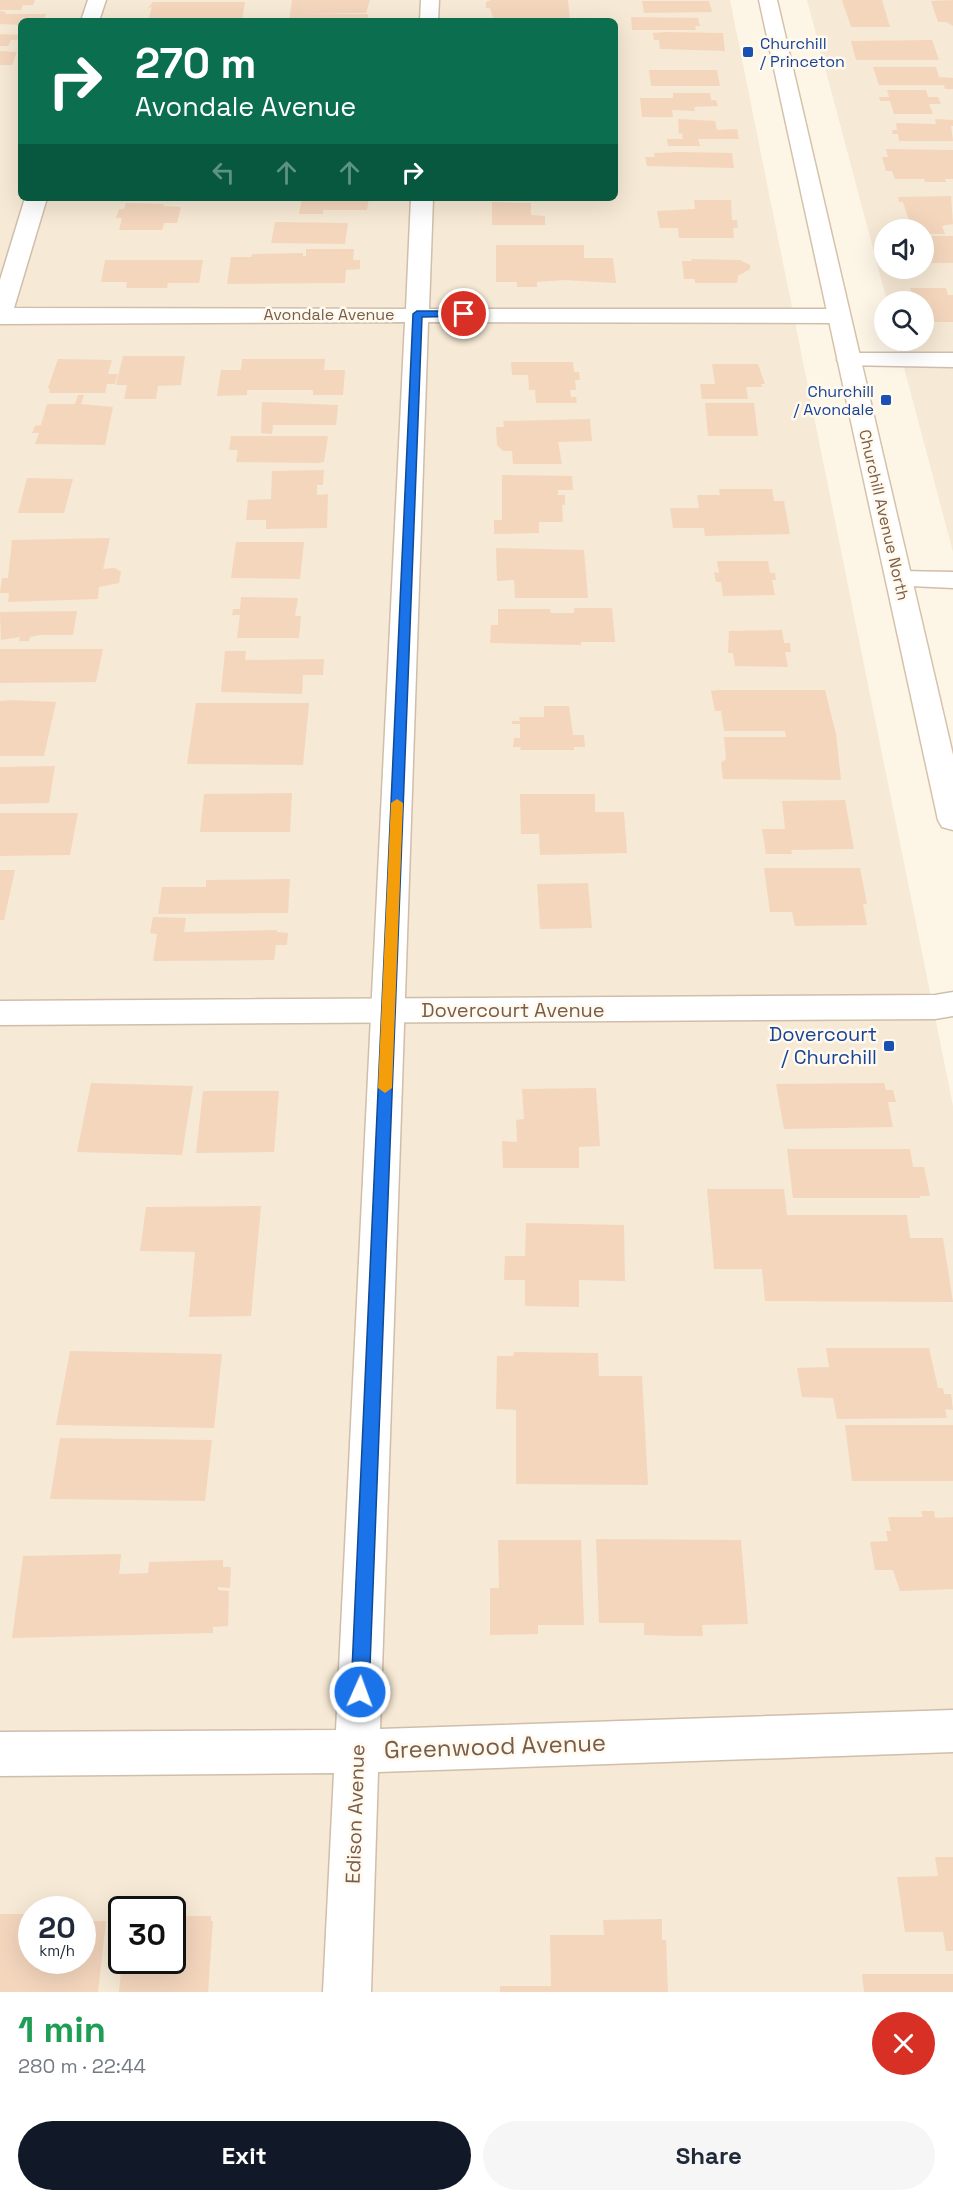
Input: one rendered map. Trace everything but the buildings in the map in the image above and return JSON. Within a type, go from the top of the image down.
[{"type":"street","points":[[91,18],[97,0]]},
{"type":"street","points":[[429,18],[430,0]]},
{"type":"street","name":"Churchill Avenue North","points":[[768,0],[953,820]]},
{"type":"street","points":[[0,316],[35,201]]},
{"type":"street","name":"Edison Avenue","points":[[347,1992],[422,201]]},
{"type":"street","name":"Avondale Avenue","points":[[0,316],[417,314],[838,316]]},
{"type":"street","points":[[849,360],[953,360]]},
{"type":"street","points":[[899,579],[953,579]]},
{"type":"street","name":"Dovercourt Avenue","points":[[0,1013],[935,1007],[953,1004]]},
{"type":"street","name":"Greenwood Avenue","points":[[0,1754],[358,1751],[953,1731]]},
{"type":"shaded area","points":[[0,0],[730,0],[953,1106],[953,1992],[0,1992]]},
{"type":"shaded area","points":[[807,0],[953,0],[953,552],[900,351],[934,351],[934,291],[884,291],[881,279],[934,279],[934,219],[874,219],[874,252]]},
{"type":"slow traffic","points":[[385,1088],[397,803]]},
{"type":"place","name":"Churchill / Princeton","points":[[748,52]]},
{"type":"place","name":"Churchill / Avondale","points":[[886,400]]},
{"type":"place","name":"Dovercourt / Churchill","points":[[889,1046]]},
{"type":"route","points":[[360,1692],[417,314],[464,314]]}]
